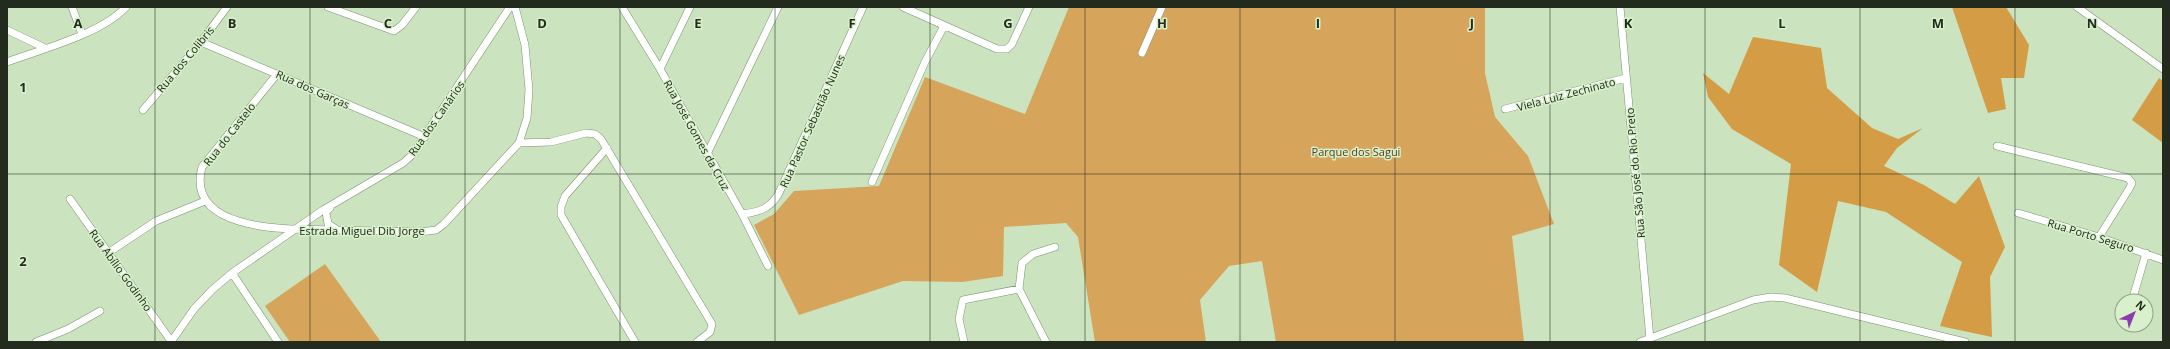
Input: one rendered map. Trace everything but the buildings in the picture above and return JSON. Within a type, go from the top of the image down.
[{"type":"street","points":[[72,7],[82,34]]},
{"type":"street","points":[[7,62],[82,34],[117,17],[126,7]]},
{"type":"street","name":"Rua dos Colibris","points":[[142,110],[201,42],[228,7]]},
{"type":"street","points":[[328,7],[394,31],[402,25],[416,7]]},
{"type":"street","name":"Rua dos Canários","points":[[295,229],[412,156],[510,7]]},
{"type":"street","name":"Estrada Miguel Dib Jorge","points":[[171,342],[194,309],[212,290],[232,273],[295,229],[420,232],[436,230],[444,224],[519,143],[527,118],[529,90],[525,45],[515,7]]},
{"type":"street","name":"Rua José Gomes da Cruz","points":[[622,7],[660,69],[742,214],[768,266]]},
{"type":"street","points":[[660,69],[690,7]]},
{"type":"street","points":[[707,154],[778,7]]},
{"type":"street","name":"Rua Pastor Sebastião Nunes","points":[[742,214],[765,209],[771,205],[778,195],[863,7]]},
{"type":"street","points":[[903,7],[997,49],[1007,49],[1016,37],[1029,7]]},
{"type":"street","points":[[1142,53],[1162,7]]},
{"type":"street","name":"Rua São José do Rio Preto","points":[[1620,7],[1650,339]]},
{"type":"street","points":[[2077,7],[2163,69]]},
{"type":"street","points":[[872,182],[925,62],[944,26]]},
{"type":"street","points":[[7,30],[45,48]]},
{"type":"street","name":"Rua dos Garças","points":[[201,42],[425,137]]},
{"type":"street","name":"Rua do Castelo","points":[[205,202],[200,186],[202,167],[277,74]]},
{"type":"street","name":"Viela Luiz Zechinato","points":[[1505,109],[1626,78]]},
{"type":"street","points":[[519,143],[551,142],[591,133],[601,139],[712,324],[710,332],[697,342]]},
{"type":"street","points":[[1997,146],[2125,177],[2130,181],[2129,189],[2099,237]]},
{"type":"street","points":[[607,148],[562,200],[561,215],[635,342]]},
{"type":"street","name":"Rua Abílio Godinho","points":[[70,199],[171,342]]},
{"type":"street","points":[[108,252],[156,221],[205,202],[221,214],[245,223],[295,229]]},
{"type":"street","points":[[331,206],[326,212],[328,224],[338,230]]},
{"type":"street","name":"Rua Porto Seguro","points":[[2018,213],[2099,237],[2163,260]]},
{"type":"street","points":[[1046,342],[1019,289],[1020,270],[1026,258],[1033,254],[1055,247]]},
{"type":"street","points":[[2134,293],[2146,253]]},
{"type":"street","points":[[232,273],[278,342]]},
{"type":"street","points":[[964,342],[959,319],[961,304],[965,299],[1019,289]]},
{"type":"street","points":[[1640,342],[1753,300],[1771,297],[1791,299],[1965,342]]},
{"type":"street","points":[[36,342],[68,329],[100,310]]},
{"type":"green space","name":"Parque dos Sagui","points":[[1069,7],[1485,7],[1485,73],[1495,117],[1528,156],[1554,224],[1512,236],[1524,342],[1276,342],[1262,261],[1229,266],[1200,300],[1206,342],[1095,342],[1078,237],[1066,223],[1004,227],[1003,276],[962,282],[903,281],[799,315],[754,225],[774,214],[794,191],[879,186],[925,77],[1025,114]]},
{"type":"green space","points":[[325,264],[381,342],[290,342],[265,306]]},
{"type":"shaded area","points":[[1952,7],[2006,7],[2029,45],[2024,78],[2001,78],[2006,109],[1988,113]]},
{"type":"shaded area","points":[[1753,37],[1821,48],[1827,88],[1872,128],[1898,139],[1923,128],[1897,148],[1884,166],[1924,185],[1955,204],[1979,176],[2005,247],[1990,277],[1992,337],[1940,326],[1962,262],[1886,212],[1838,201],[1817,292],[1779,265],[1791,164],[1732,129],[1708,97],[1703,73],[1729,94]]},
{"type":"shaded area","points":[[2159,78],[2163,81],[2163,143],[2132,120]]}]
